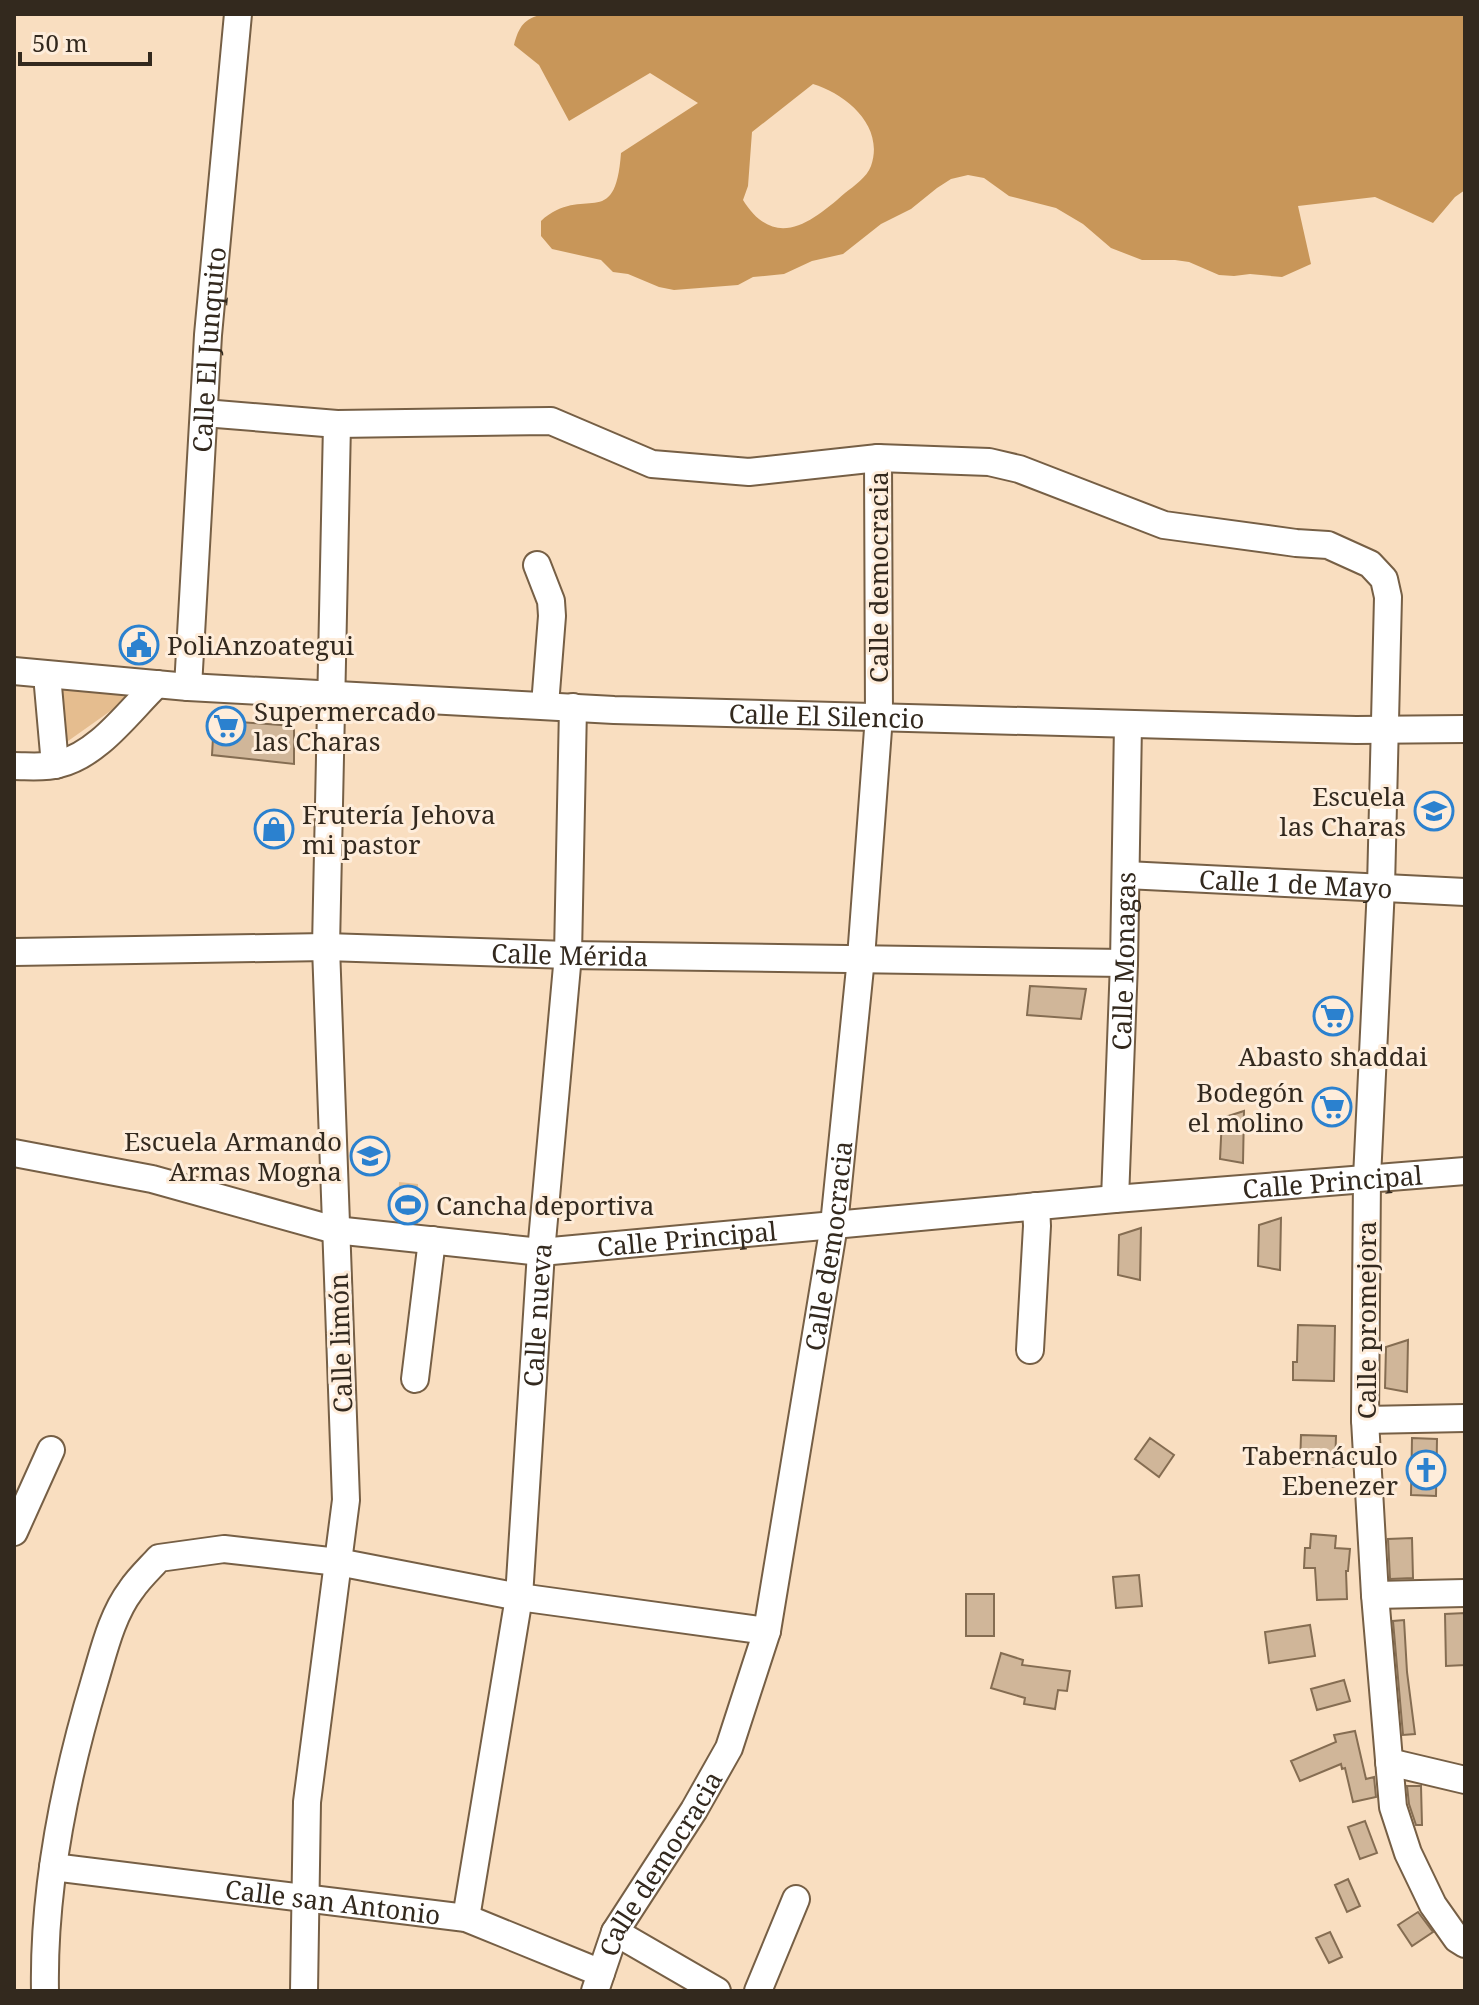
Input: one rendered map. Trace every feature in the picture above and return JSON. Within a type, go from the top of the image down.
[{"type":"street","name":"Calle El Junquito","points":[[188,687],[208,335],[238,14]]},
{"type":"street","points":[[204,413],[337,424],[551,421],[652,464],[749,472],[878,458]]},
{"type":"street","name":"Calle limón","points":[[304,1991],[307,1802],[346,1500],[326,947],[337,424]]},
{"type":"street","name":"Calle promejora","points":[[878,458],[989,462],[1019,469],[1164,525],[1328,545],[1370,564],[1384,579],[1388,597],[1387,729],[1367,1178],[1365,1420],[1375,1595],[1393,1807],[1408,1853],[1433,1905],[1457,1939],[1465,1944]]},
{"type":"street","name":"Calle democracia","points":[[598,1982],[615,1932],[694,1810],[729,1748],[767,1631],[834,1225],[861,958],[879,716],[878,458]]},
{"type":"street","points":[[537,565],[551,601],[552,616],[545,705]]},
{"type":"street","points":[[14,671],[188,687]]},
{"type":"street","points":[[47,675],[55,765]]},
{"type":"street","points":[[14,766],[55,765],[77,759],[97,744],[157,684]]},
{"type":"street","name":"Calle El Silencio","points":[[188,687],[573,707],[1128,724],[1465,729]]},
{"type":"street","name":"Calle nueva","points":[[466,1918],[519,1597],[541,1252],[568,955],[573,707]]},
{"type":"street","name":"Calle Monagas","points":[[1115,1199],[1124,963],[1128,724]]},
{"type":"street","name":"Calle 1 de Mayo","points":[[1126,875],[1465,892]]},
{"type":"street","name":"Calle Mérida","points":[[14,952],[326,947],[568,955],[1124,963]]},
{"type":"street","name":"Calle Principal","points":[[14,1153],[152,1179],[335,1230],[541,1252],[1115,1199],[1465,1171]]},
{"type":"street","points":[[1030,1350],[1036,1206]]},
{"type":"street","points":[[415,1379],[432,1240]]},
{"type":"street","points":[[1365,1420],[1465,1418]]},
{"type":"street","points":[[14,1532],[51,1450]]},
{"type":"street","points":[[45,1991],[44,1941],[53,1867],[74,1751],[108,1636],[130,1591],[159,1558],[224,1549],[338,1562],[519,1597],[767,1631]]},
{"type":"street","points":[[1375,1595],[1465,1593]]},
{"type":"street","points":[[1389,1762],[1465,1780]]},
{"type":"street","name":"Calle san Antonio","points":[[53,1867],[466,1918],[598,1982]]},
{"type":"street","points":[[758,1991],[796,1899]]},
{"type":"street","points":[[615,1932],[717,1991]]},
{"type":"shaded area","points":[[1465,14],[1465,190],[1433,223],[1375,197],[1298,206],[1311,264],[1282,277],[1234,276],[1219,275],[1189,262],[1142,260],[1111,248],[1083,224],[1056,208],[1009,196],[984,178],[968,175],[951,179],[911,209],[881,224],[843,254],[812,261],[784,274],[753,277],[738,285],[674,290],[613,272],[601,260],[552,249],[541,236],[541,221],[571,205],[604,200],[612,192],[618,178],[621,153],[698,103],[650,73],[569,121],[539,65],[514,45],[523,24],[537,16]],"holes":[[[813,84],[850,104],[868,125],[874,151],[871,166],[856,184],[806,222],[793,227],[768,225],[755,216],[743,200],[748,186],[752,132]]]},
{"type":"shaded area","points":[[57,684],[133,695],[61,746]]},
{"type":"shaded area","name":"Cancha deportiva","points":[[399,1182],[418,1184],[418,1227],[397,1227]]},
{"type":"building","points":[[214,720],[294,726],[294,764],[212,755]]},
{"type":"building","points":[[1030,986],[1086,989],[1081,1019],[1027,1015]]},
{"type":"building","points":[[1244,1111],[1243,1163],[1220,1159],[1222,1118]]},
{"type":"building","points":[[1281,1218],[1280,1270],[1258,1266],[1259,1225]]},
{"type":"building","points":[[1141,1228],[1140,1280],[1118,1275],[1119,1235]]},
{"type":"building","points":[[1298,1325],[1335,1326],[1334,1381],[1293,1380]]},
{"type":"building","points":[[1408,1340],[1407,1392],[1385,1388],[1386,1347]]},
{"type":"building","points":[[1301,1435],[1336,1436],[1335,1467],[1300,1466]]},
{"type":"building","points":[[1150,1438],[1174,1455],[1159,1477],[1135,1459]]},
{"type":"building","points":[[1412,1438],[1437,1439],[1436,1496],[1411,1495]]},
{"type":"building","points":[[1311,1534],[1336,1536],[1335,1548],[1350,1549],[1346,1571],[1347,1599],[1317,1600],[1315,1568],[1304,1568],[1305,1548],[1310,1548]]},
{"type":"building","points":[[1412,1538],[1413,1578],[1390,1579],[1388,1539]]},
{"type":"building","points":[[1139,1575],[1142,1606],[1116,1608],[1113,1577]]},
{"type":"building","points":[[966,1594],[994,1594],[994,1636],[966,1636]]},
{"type":"building","points":[[1465,1613],[1465,1665],[1446,1666],[1445,1614]]},
{"type":"building","points":[[1404,1620],[1415,1734],[1403,1735],[1393,1621]]},
{"type":"building","points":[[1310,1625],[1315,1656],[1269,1663],[1265,1632]]},
{"type":"building","points":[[1001,1653],[1023,1660],[1022,1665],[1070,1671],[1067,1691],[1058,1690],[1055,1709],[1024,1704],[1025,1698],[991,1688]]},
{"type":"building","points":[[1344,1680],[1350,1701],[1317,1710],[1311,1689]]},
{"type":"building","points":[[1355,1731],[1366,1779],[1374,1777],[1376,1797],[1353,1802],[1345,1768],[1342,1769],[1341,1764],[1300,1781],[1291,1761],[1336,1742],[1334,1735]]},
{"type":"building","points":[[1407,1786],[1421,1786],[1422,1825],[1416,1825]]},
{"type":"building","points":[[1365,1821],[1377,1853],[1360,1859],[1348,1827]]},
{"type":"building","points":[[1348,1879],[1360,1906],[1347,1912],[1335,1885]]},
{"type":"building","points":[[1418,1912],[1433,1932],[1412,1946],[1398,1925]]},
{"type":"building","points":[[1330,1932],[1342,1957],[1329,1963],[1316,1938]]},
{"type":"place","name":"PoliAnzoategui","points":[[139,645]]},
{"type":"place","name":"Supermercado las Charas","points":[[226,726]]},
{"type":"place","name":"Escuela las Charas","points":[[1434,811]]},
{"type":"place","name":"Frutería Jehova mi pastor","points":[[274,829]]},
{"type":"place","name":"Abasto shaddai","points":[[1333,1016]]},
{"type":"place","name":"Bodegón el molino","points":[[1332,1107]]},
{"type":"place","name":"Escuela Armando Armas Mogna","points":[[370,1156]]},
{"type":"place","name":"Cancha deportiva","points":[[408,1205]]},
{"type":"place","name":"Tabernáculo Ebenezer","points":[[1426,1470]]}]
